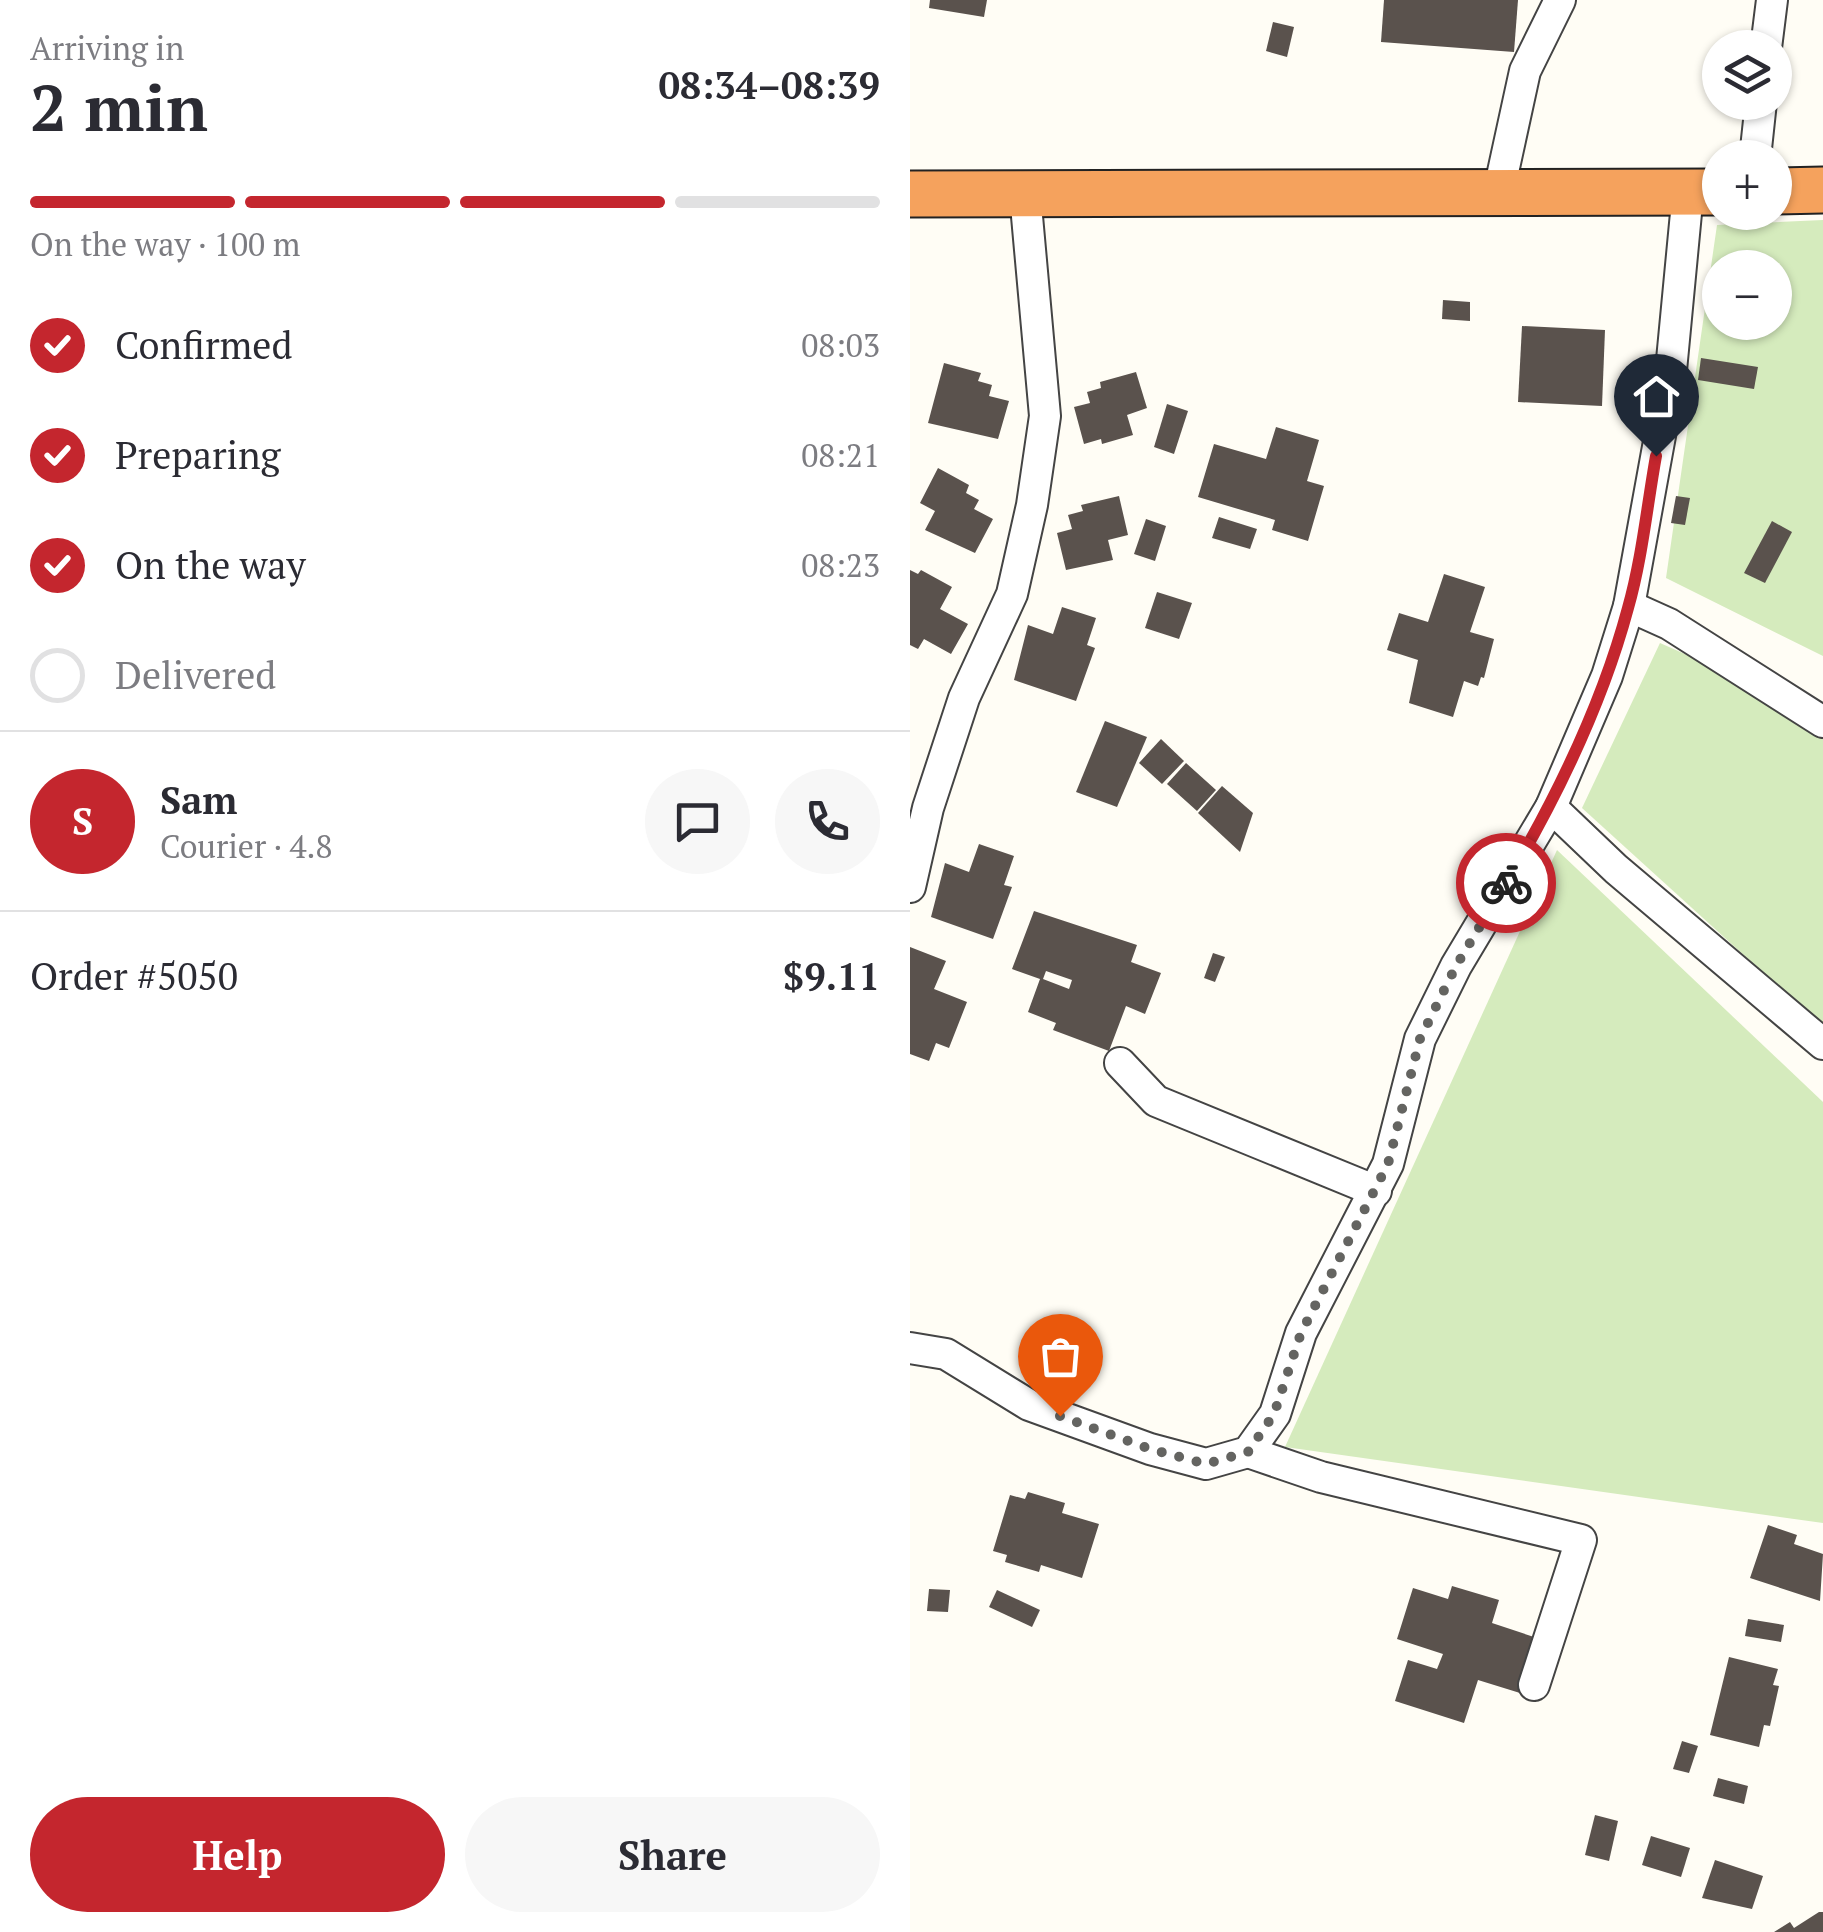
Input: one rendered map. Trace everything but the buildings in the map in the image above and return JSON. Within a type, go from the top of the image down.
[{"type":"highway","points":[[1792,190],[1823,190]]},
{"type":"highway","points":[[910,194],[1702,192]]},
{"type":"street","points":[[1498,194],[1525,71],[1560,0]]},
{"type":"street","points":[[1768,30],[1772,0]]},
{"type":"street","points":[[910,887],[928,808],[964,698],[1012,594],[1032,505],[1044,416],[1025,194]]},
{"type":"street","points":[[1248,1452],[1274,1414],[1301,1333],[1388,1164],[1420,1039],[1456,966],[1551,807],[1607,676],[1629,606],[1702,203]]},
{"type":"street","points":[[1629,606],[1669,624],[1823,722]]},
{"type":"street","points":[[1551,807],[1616,869],[1823,1044]]},
{"type":"street","points":[[1120,1062],[1156,1101],[1376,1191]]},
{"type":"street","points":[[910,1348],[946,1354],[1030,1405],[1150,1449],[1206,1464],[1248,1452],[1321,1478],[1580,1540],[1534,1685]]},
{"type":"green space","points":[[1823,220],[1823,656],[1666,578],[1702,329],[1702,340],[1792,340],[1792,250],[1713,250],[1716,230],[1792,230],[1792,221]]},
{"type":"green space","points":[[1660,643],[1823,715],[1823,1027],[1582,808]]},
{"type":"green space","points":[[1557,850],[1823,1102],[1823,1523],[1285,1447]]},
{"type":"way so far","points":[[1060,1416],[1150,1449],[1206,1464],[1248,1452],[1274,1414],[1301,1333],[1388,1164],[1420,1039],[1456,966],[1506,883]]},
{"type":"route","points":[[1506,883],[1551,807],[1607,676],[1629,606],[1656,456]]}]
